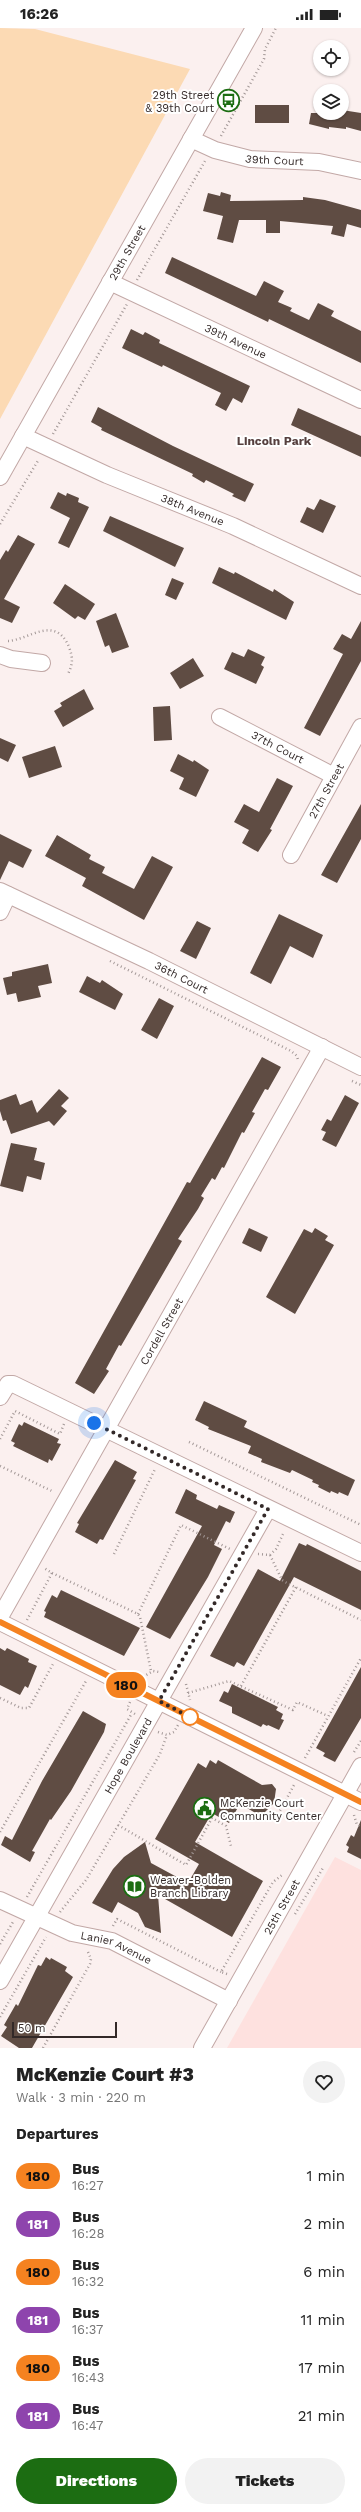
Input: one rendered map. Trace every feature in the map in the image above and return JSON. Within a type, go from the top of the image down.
[{"type":"street","name":"29th Street","points":[[0,477],[254,28]]},
{"type":"street","name":"39th Court","points":[[191,138],[212,148],[250,159],[319,162],[361,171]]},
{"type":"street","name":"39th Avenue","points":[[110,282],[361,400]]},
{"type":"street","name":"38th Avenue","points":[[23,436],[107,475],[233,526],[361,586]]},
{"type":"street","points":[[2,648],[11,659],[42,663]]},
{"type":"street","name":"37th Court","points":[[220,717],[334,776]]},
{"type":"street","name":"27th Street","points":[[291,854],[361,727]]},
{"type":"street","points":[[0,912],[4,893]]},
{"type":"street","name":"36th Court","points":[[4,893],[361,1067]]},
{"type":"street","name":"Cordell Street","points":[[0,1617],[107,1429],[306,1062],[322,1047]]},
{"type":"street","points":[[0,1397],[8,1384],[13,1384],[361,1553]]},
{"type":"street","name":"Hope Boulevard","points":[[0,1981],[268,1509]]},
{"type":"street","points":[[0,1622],[361,1802]]},
{"type":"street","name":"25th Street","points":[[202,2048],[361,1766]]},
{"type":"street","name":"Lanier Avenue","points":[[0,1900],[36,1917],[53,1930],[112,1941],[229,2001]]},
{"type":"path","points":[[0,524],[46,448],[133,293],[136,283],[264,59],[265,49],[276,28]]},
{"type":"path","points":[[2,648],[34,631],[43,630],[60,635],[67,643],[73,658],[68,674]]},
{"type":"path","points":[[108,960],[297,1056],[306,1062]]},
{"type":"path","points":[[297,1056],[306,1062]]},
{"type":"path","points":[[347,1078],[361,1085]]},
{"type":"path","points":[[189,1442],[361,1525]]},
{"type":"path","points":[[0,1465],[57,1493],[53,1500]]},
{"type":"path","points":[[114,1554],[156,1466]]},
{"type":"path","points":[[138,1614],[181,1525],[231,1549]]},
{"type":"path","points":[[258,1554],[270,1555],[276,1549],[285,1530]]},
{"type":"path","points":[[270,1555],[282,1580],[361,1620]]},
{"type":"path","points":[[47,1564],[44,1569],[138,1614],[140,1617],[151,1671]]},
{"type":"path","points":[[26,1622],[52,1573]]},
{"type":"path","points":[[241,1686],[296,1588]]},
{"type":"path","points":[[305,1758],[361,1658]]},
{"type":"path","points":[[0,1698],[21,1708],[29,1708],[53,1664]]},
{"type":"path","points":[[0,1832],[1,1826],[86,1680]]},
{"type":"path","points":[[188,1693],[229,1681],[293,1710],[297,1702],[328,1716]]},
{"type":"path","points":[[0,1944],[132,1713]]},
{"type":"path","points":[[147,1722],[161,1734],[167,1735],[174,1732],[178,1725]]},
{"type":"path","points":[[0,2017],[47,1935],[53,1930],[66,1902],[86,1880],[160,1754],[167,1735]]},
{"type":"path","points":[[263,1814],[275,1820],[294,1784]]},
{"type":"path","points":[[118,1825],[186,1865],[212,1818],[226,1826],[231,1846]]},
{"type":"path","points":[[43,2048],[90,1964],[89,1953],[84,1949]]},
{"type":"shaded area","points":[[0,28],[35,29],[190,69],[0,419]]},
{"type":"shaded area","points":[[335,1857],[361,1870],[361,2048],[227,2048]]},
{"type":"building","points":[[255,105],[289,105],[289,123],[255,123]]},
{"type":"building","points":[[349,111],[361,113],[361,131],[346,127],[346,129],[329,127],[329,129],[309,124],[311,113],[313,113],[313,120],[349,120]]},
{"type":"building","points":[[221,192],[231,195],[230,201],[303,200],[303,197],[325,200],[361,210],[361,228],[347,224],[344,237],[331,234],[333,226],[280,221],[280,233],[266,233],[266,220],[239,220],[233,243],[217,239],[223,216],[203,211],[208,193],[220,196]]},
{"type":"building","points":[[172,257],[256,296],[264,281],[284,291],[278,302],[292,308],[290,311],[309,320],[318,303],[334,311],[331,316],[361,331],[361,363],[269,319],[268,322],[165,273]]},
{"type":"building","points":[[131,329],[143,335],[145,332],[160,340],[159,343],[250,386],[242,403],[233,398],[226,411],[215,405],[221,393],[163,365],[162,367],[122,348]]},
{"type":"building","points":[[98,407],[173,446],[254,484],[245,502],[232,496],[234,494],[206,480],[204,483],[192,476],[193,474],[101,430],[102,428],[91,422]]},
{"type":"building","points":[[298,408],[361,436],[361,457],[291,425]]},
{"type":"building","points":[[58,492],[66,496],[67,493],[79,498],[78,502],[89,507],[69,548],[58,543],[70,518],[50,508]]},
{"type":"building","points":[[320,499],[336,506],[323,533],[300,522],[307,507],[314,510]]},
{"type":"building","points":[[110,516],[184,548],[175,567],[103,531]]},
{"type":"building","points":[[18,535],[35,544],[4,599],[20,607],[12,623],[0,618],[0,560],[6,550],[8,552]]},
{"type":"building","points":[[219,567],[234,574],[235,572],[273,592],[274,589],[294,602],[286,620],[212,583]]},
{"type":"building","points":[[172,578],[184,583],[176,600],[165,595]]},
{"type":"building","points":[[65,584],[95,604],[85,620],[78,616],[75,619],[53,603]]},
{"type":"building","points":[[116,613],[129,647],[112,653],[109,645],[105,647],[96,621]]},
{"type":"building","points":[[361,621],[361,661],[320,736],[304,728],[343,654],[333,649],[342,634],[351,639]]},
{"type":"building","points":[[248,649],[265,657],[261,665],[264,667],[256,684],[224,669],[232,652],[244,657]]},
{"type":"building","points":[[193,658],[204,676],[180,689],[170,673]]},
{"type":"building","points":[[84,689],[94,709],[63,727],[54,711],[62,706],[60,703]]},
{"type":"building","points":[[170,706],[172,740],[154,741],[153,707]]},
{"type":"building","points":[[0,738],[16,745],[8,762],[0,758]]},
{"type":"building","points":[[55,746],[62,767],[29,778],[22,757]]},
{"type":"building","points":[[178,754],[193,762],[194,760],[209,770],[196,797],[179,789],[184,778],[170,771]]},
{"type":"building","points":[[277,778],[293,786],[270,829],[272,830],[258,852],[242,843],[249,830],[234,822],[244,804],[259,812]]},
{"type":"building","points":[[361,804],[361,839],[337,883],[321,875]]},
{"type":"building","points":[[0,834],[32,850],[23,868],[9,861],[0,880]]},
{"type":"building","points":[[57,835],[91,855],[89,859],[105,867],[102,873],[134,889],[152,856],[173,867],[144,920],[82,886],[86,878],[45,856]]},
{"type":"building","points":[[279,914],[323,935],[313,958],[290,946],[271,984],[250,973]]},
{"type":"building","points":[[197,921],[211,928],[196,959],[180,951]]},
{"type":"building","points":[[48,964],[52,983],[38,986],[41,997],[18,1002],[16,993],[7,995],[3,978],[12,976],[12,972]]},
{"type":"building","points":[[87,976],[100,983],[102,980],[123,994],[115,1010],[79,992]]},
{"type":"building","points":[[159,998],[174,1006],[157,1039],[141,1030]]},
{"type":"building","points":[[262,1057],[281,1067],[268,1090],[265,1089],[252,1112],[255,1113],[244,1133],[242,1132],[224,1168],[222,1167],[215,1180],[212,1178],[201,1196],[204,1198],[178,1239],[182,1241],[121,1346],[119,1345],[106,1369],[109,1371],[94,1394],[75,1383],[187,1182],[190,1183]]},
{"type":"building","points":[[59,1089],[69,1098],[61,1106],[67,1111],[54,1126],[49,1121],[11,1134],[6,1120],[3,1121],[0,1111],[0,1100],[16,1094],[20,1105],[32,1100],[37,1113]]},
{"type":"building","points":[[345,1095],[359,1103],[336,1147],[322,1140],[326,1132],[321,1130],[327,1119],[331,1121]]},
{"type":"building","points":[[11,1143],[37,1148],[34,1160],[45,1163],[41,1180],[27,1176],[23,1192],[0,1186]]},
{"type":"building","points":[[249,1228],[268,1237],[261,1252],[242,1243]]},
{"type":"building","points":[[315,1228],[328,1236],[325,1240],[334,1245],[295,1314],[266,1297],[304,1229],[312,1233]]},
{"type":"building","points":[[204,1401],[247,1421],[244,1427],[355,1480],[348,1496],[339,1492],[338,1494],[331,1491],[330,1493],[318,1487],[319,1485],[312,1482],[313,1480],[292,1470],[290,1473],[261,1462],[262,1459],[248,1453],[251,1446],[208,1429],[209,1427],[195,1420]]},
{"type":"building","points":[[24,1422],[59,1439],[57,1443],[61,1444],[52,1461],[49,1459],[48,1463],[13,1446],[15,1443],[11,1441],[19,1424],[22,1426]]},
{"type":"building","points":[[115,1460],[137,1472],[133,1479],[136,1480],[103,1540],[100,1539],[97,1544],[75,1532],[79,1524],[77,1523]]},
{"type":"building","points":[[186,1489],[197,1495],[196,1499],[217,1509],[219,1505],[235,1512],[230,1523],[226,1521],[214,1545],[222,1549],[208,1577],[170,1639],[146,1627],[202,1526],[175,1513]]},
{"type":"building","points":[[299,1543],[306,1546],[307,1544],[361,1571],[361,1610],[294,1577],[244,1666],[237,1662],[234,1667],[210,1656],[258,1569],[280,1581]]},
{"type":"building","points":[[61,1590],[140,1628],[124,1656],[44,1617],[46,1612],[44,1611],[52,1595],[57,1598]]},
{"type":"building","points":[[0,1648],[5,1651],[7,1648],[29,1659],[28,1662],[37,1666],[28,1688],[25,1686],[20,1695],[0,1685]]},
{"type":"building","points":[[361,1667],[361,1718],[335,1762],[323,1756],[325,1753],[316,1748]]},
{"type":"building","points":[[232,1684],[278,1707],[276,1710],[283,1714],[281,1719],[284,1720],[279,1730],[263,1724],[261,1727],[232,1713],[232,1707],[219,1701],[224,1691],[228,1693]]},
{"type":"building","points":[[83,1711],[106,1724],[104,1732],[71,1791],[51,1820],[50,1819],[32,1851],[35,1852],[30,1862],[1,1845],[5,1836],[12,1840],[42,1781]]},
{"type":"building","points":[[210,1760],[216,1764],[218,1760],[262,1785],[272,1784],[276,1789],[274,1803],[261,1816],[240,1804],[229,1823],[212,1813],[195,1842],[263,1881],[232,1937],[158,1895],[161,1933],[145,1927],[138,1913],[118,1902],[112,1913],[92,1903],[113,1869],[124,1857],[145,1842],[151,1863],[188,1883],[199,1864],[155,1839],[198,1763],[206,1768]]},
{"type":"building","points":[[361,1820],[361,1859],[347,1852],[349,1847],[346,1845],[351,1835],[354,1837]]},
{"type":"building","points":[[46,1957],[50,1960],[51,1958],[67,1967],[65,1971],[73,1977],[32,2048],[19,2048],[1,2036],[7,2027],[4,2025],[16,2004],[18,2006],[38,1965],[41,1966]]},
{"type":"bus line","name":"180","points":[[0,1622],[361,1802]]},
{"type":"place","name":"29th Street & 39th Court","points":[[229,101]]},
{"type":"place","name":"McKenzie Court Community Center","points":[[205,1809]]},
{"type":"place","name":"Weaver-Bolden Branch Library","points":[[135,1886]]},
{"type":"district","name":"Lincoln Park","points":[[274,441]]},
{"type":"route","points":[[94,1423],[268,1509],[159,1701],[190,1717]]}]
